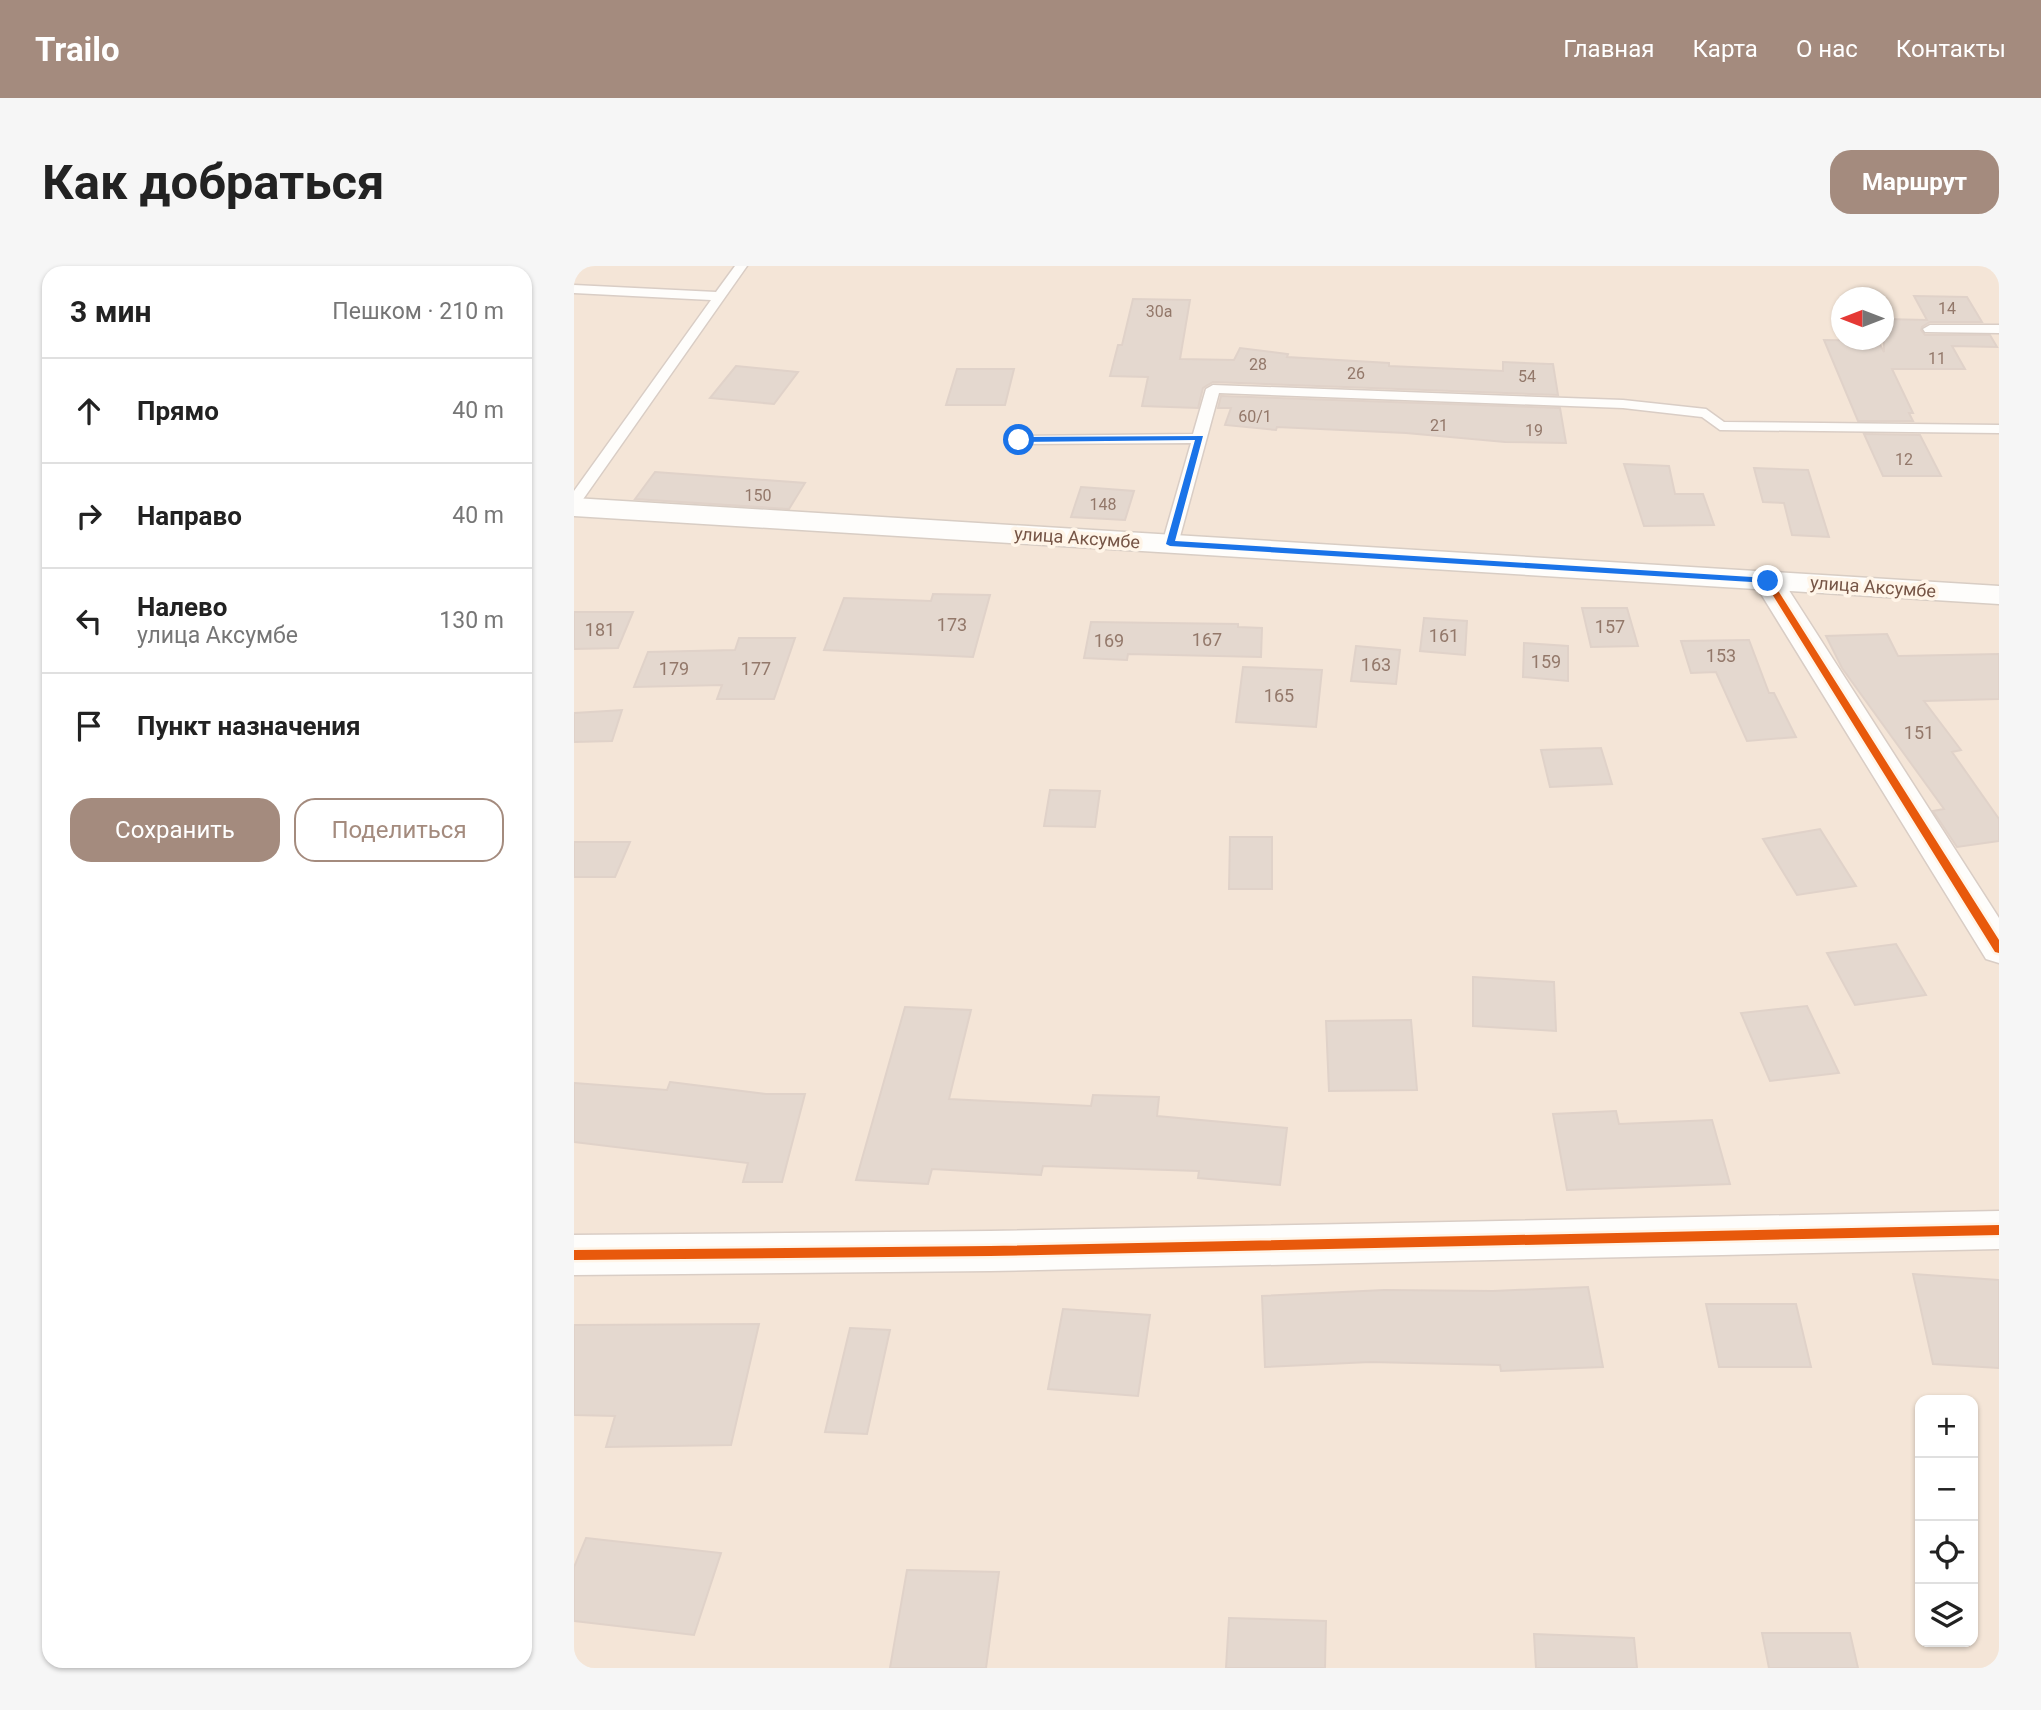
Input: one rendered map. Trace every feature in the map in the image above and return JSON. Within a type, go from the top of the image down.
[{"type":"main road","name":"улица Аксумбе","points":[[574,504],[1999,595]]},
{"type":"main road","points":[[1768,581],[1999,949]]},
{"type":"main road","points":[[574,1255],[989,1251],[1999,1230]]},
{"type":"lane","points":[[574,504],[741,266]]},
{"type":"lane","points":[[574,289],[719,296]]},
{"type":"lane","points":[[1930,329],[1999,329]]},
{"type":"lane","points":[[1170,544],[1213,389],[1623,404],[1706,413],[1720,426],[1999,429]]},
{"type":"lane","points":[[1019,440],[1200,438]]},
{"type":"shaded area","points":[[574,266],[1999,266],[1999,1668],[574,1668]]},
{"type":"building","points":[[1914,296],[1967,297],[1982,322],[1930,322],[1921,330],[1925,335],[1990,335],[1997,347],[1952,346],[1965,369],[1892,369],[1913,413],[1909,413],[1913,421],[1858,421],[1824,340],[1831,340],[1831,350],[1884,352],[1894,350],[1894,319],[1927,320]]},
{"type":"building","points":[[1133,299],[1190,300],[1180,359],[1234,360],[1240,348],[1288,354],[1287,357],[1389,363],[1389,366],[1503,371],[1503,362],[1553,364],[1558,395],[1213,382],[1203,388],[1198,408],[1142,406],[1148,377],[1110,376],[1118,345],[1122,345]]},
{"type":"building","points":[[736,366],[798,372],[774,404],[710,398]]},
{"type":"building","points":[[957,369],[1014,369],[1005,405],[946,405]]},
{"type":"building","points":[[1221,396],[1560,408],[1566,443],[1505,442],[1406,433],[1277,427],[1276,430],[1225,425],[1231,408],[1218,408]]},
{"type":"building","points":[[1864,434],[1920,435],[1941,476],[1883,476]]},
{"type":"building","points":[[1624,464],[1669,466],[1675,494],[1703,494],[1714,525],[1644,526]]},
{"type":"building","points":[[1754,468],[1808,470],[1829,537],[1792,535],[1784,503],[1763,502]]},
{"type":"building","points":[[655,472],[805,483],[789,509],[635,499]]},
{"type":"building","points":[[1081,487],[1134,491],[1125,520],[1071,517]]},
{"type":"building","points":[[933,594],[990,595],[973,657],[824,650],[844,598],[931,601]]},
{"type":"building","points":[[1582,608],[1627,608],[1638,646],[1591,647]]},
{"type":"building","points":[[574,612],[633,612],[618,648],[574,649]]},
{"type":"building","points":[[1424,618],[1467,621],[1465,655],[1420,651]]},
{"type":"building","points":[[1091,622],[1238,624],[1238,627],[1262,628],[1261,657],[1128,654],[1127,660],[1084,658]]},
{"type":"building","points":[[1887,634],[1898,656],[1999,654],[1999,699],[1924,701],[1961,750],[1952,752],[1999,819],[1999,841],[1957,847],[1933,811],[1944,809],[1842,668],[1826,636]]},
{"type":"building","points":[[739,638],[795,638],[774,699],[717,699],[722,685],[634,687],[648,652],[735,650]]},
{"type":"building","points":[[1749,640],[1769,693],[1774,693],[1796,737],[1747,741],[1716,672],[1691,673],[1681,641]]},
{"type":"building","points":[[1524,643],[1568,646],[1568,681],[1523,677]]},
{"type":"building","points":[[1356,646],[1400,650],[1396,684],[1351,681]]},
{"type":"building","points":[[1243,667],[1322,670],[1316,727],[1236,722]]},
{"type":"building","points":[[622,710],[612,741],[574,742],[574,713]]},
{"type":"building","points":[[1601,748],[1612,784],[1550,787],[1541,750]]},
{"type":"building","points":[[1050,790],[1100,791],[1095,827],[1044,826]]},
{"type":"building","points":[[1820,829],[1856,886],[1797,895],[1763,839]]},
{"type":"building","points":[[1230,837],[1272,837],[1272,889],[1229,889]]},
{"type":"building","points":[[574,842],[630,842],[615,877],[574,877]]},
{"type":"building","points":[[1896,944],[1926,995],[1855,1005],[1827,953]]},
{"type":"building","points":[[1473,977],[1554,982],[1556,1031],[1473,1026]]},
{"type":"building","points":[[1807,1006],[1839,1073],[1770,1081],[1741,1013]]},
{"type":"building","points":[[905,1007],[971,1010],[949,1099],[1091,1106],[1093,1095],[1159,1097],[1157,1116],[1287,1128],[1280,1185],[1198,1178],[1199,1171],[1043,1166],[1041,1175],[932,1169],[928,1184],[856,1180]]},
{"type":"building","points":[[1411,1020],[1417,1090],[1329,1091],[1326,1021]]},
{"type":"building","points":[[670,1082],[766,1094],[805,1094],[782,1182],[743,1182],[748,1163],[574,1142],[574,1083],[667,1090]]},
{"type":"building","points":[[1616,1111],[1619,1124],[1712,1120],[1730,1184],[1567,1190],[1553,1114]]},
{"type":"building","points":[[1913,1274],[1999,1280],[1999,1368],[1933,1364]]},
{"type":"building","points":[[1588,1287],[1603,1367],[1501,1371],[1500,1365],[1370,1362],[1265,1367],[1262,1296],[1384,1290],[1493,1291]]},
{"type":"building","points":[[1706,1304],[1796,1304],[1811,1367],[1719,1367]]},
{"type":"building","points":[[1063,1309],[1150,1315],[1138,1396],[1048,1389]]},
{"type":"building","points":[[759,1324],[731,1445],[606,1447],[615,1416],[574,1415],[574,1325]]},
{"type":"building","points":[[850,1328],[890,1330],[867,1434],[825,1432]]},
{"type":"building","points":[[586,1538],[721,1553],[694,1635],[574,1621],[574,1567]]},
{"type":"building","points":[[907,1570],[999,1572],[986,1668],[890,1668]]},
{"type":"building","points":[[1229,1618],[1326,1621],[1325,1668],[1226,1668]]},
{"type":"building","points":[[1762,1633],[1850,1633],[1858,1668],[1769,1668]]},
{"type":"building","points":[[1534,1634],[1634,1638],[1637,1668],[1536,1668]]},
{"type":"cycle path","points":[[1768,581],[1999,949]]},
{"type":"cycle path","points":[[574,1255],[990,1251],[1999,1230]]},
{"type":"route","points":[[1019,440],[1200,438],[1170,544],[1768,581]]}]
